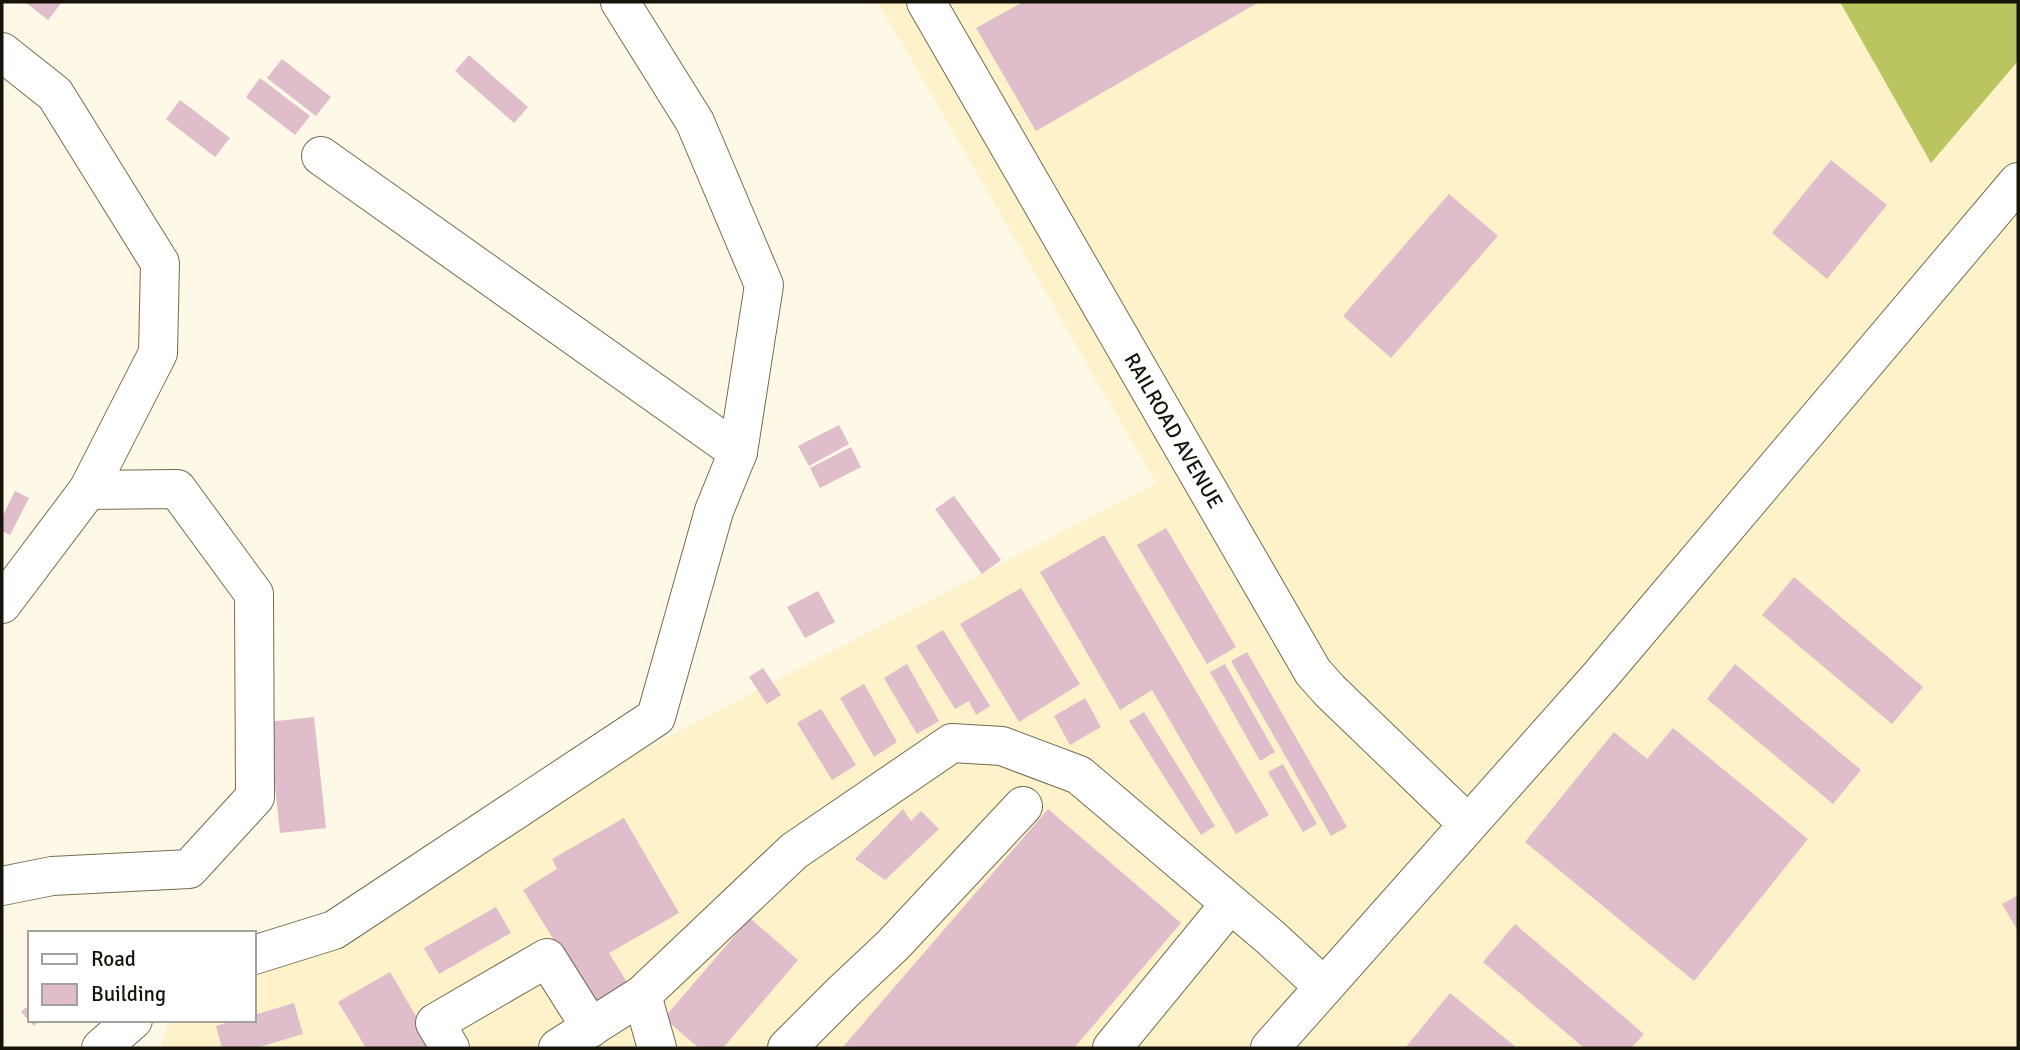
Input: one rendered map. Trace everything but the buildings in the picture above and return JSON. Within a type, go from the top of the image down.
[{"type":"street","points":[[256,954],[334,930],[656,717],[714,511],[738,452],[764,285],[695,122],[620,2]]},
{"type":"street","name":"RAILROAD AVENUE","points":[[926,2],[1313,672],[1468,824]]},
{"type":"street","points":[[2,51],[55,94],[160,263],[158,353],[88,490],[2,604]]},
{"type":"street","points":[[321,156],[738,452]]},
{"type":"street","points":[[1270,1048],[1600,676],[2018,183]]},
{"type":"street","points":[[2,886],[52,876],[189,869],[255,797],[254,594],[177,489],[88,490]]},
{"type":"street","points":[[558,1048],[642,995],[794,851],[952,743],[1002,746],[1079,775],[1324,987]]},
{"type":"street","points":[[787,1048],[893,945],[1023,806]]},
{"type":"street","points":[[1112,1048],[1230,904]]},
{"type":"street","points":[[450,1048],[435,1023],[547,958],[591,1028]]},
{"type":"street","points":[[642,995],[657,1048]]},
{"type":"street","points":[[101,1048],[131,1022]]},
{"type":"shaded area","points":[[878,2],[1840,2],[1931,163],[2018,61],[2018,1048],[161,1048],[168,1022],[256,1022],[256,951],[1156,483]]},
{"type":"green space","points":[[1840,2],[2018,2],[2018,61],[1931,163]]}]
